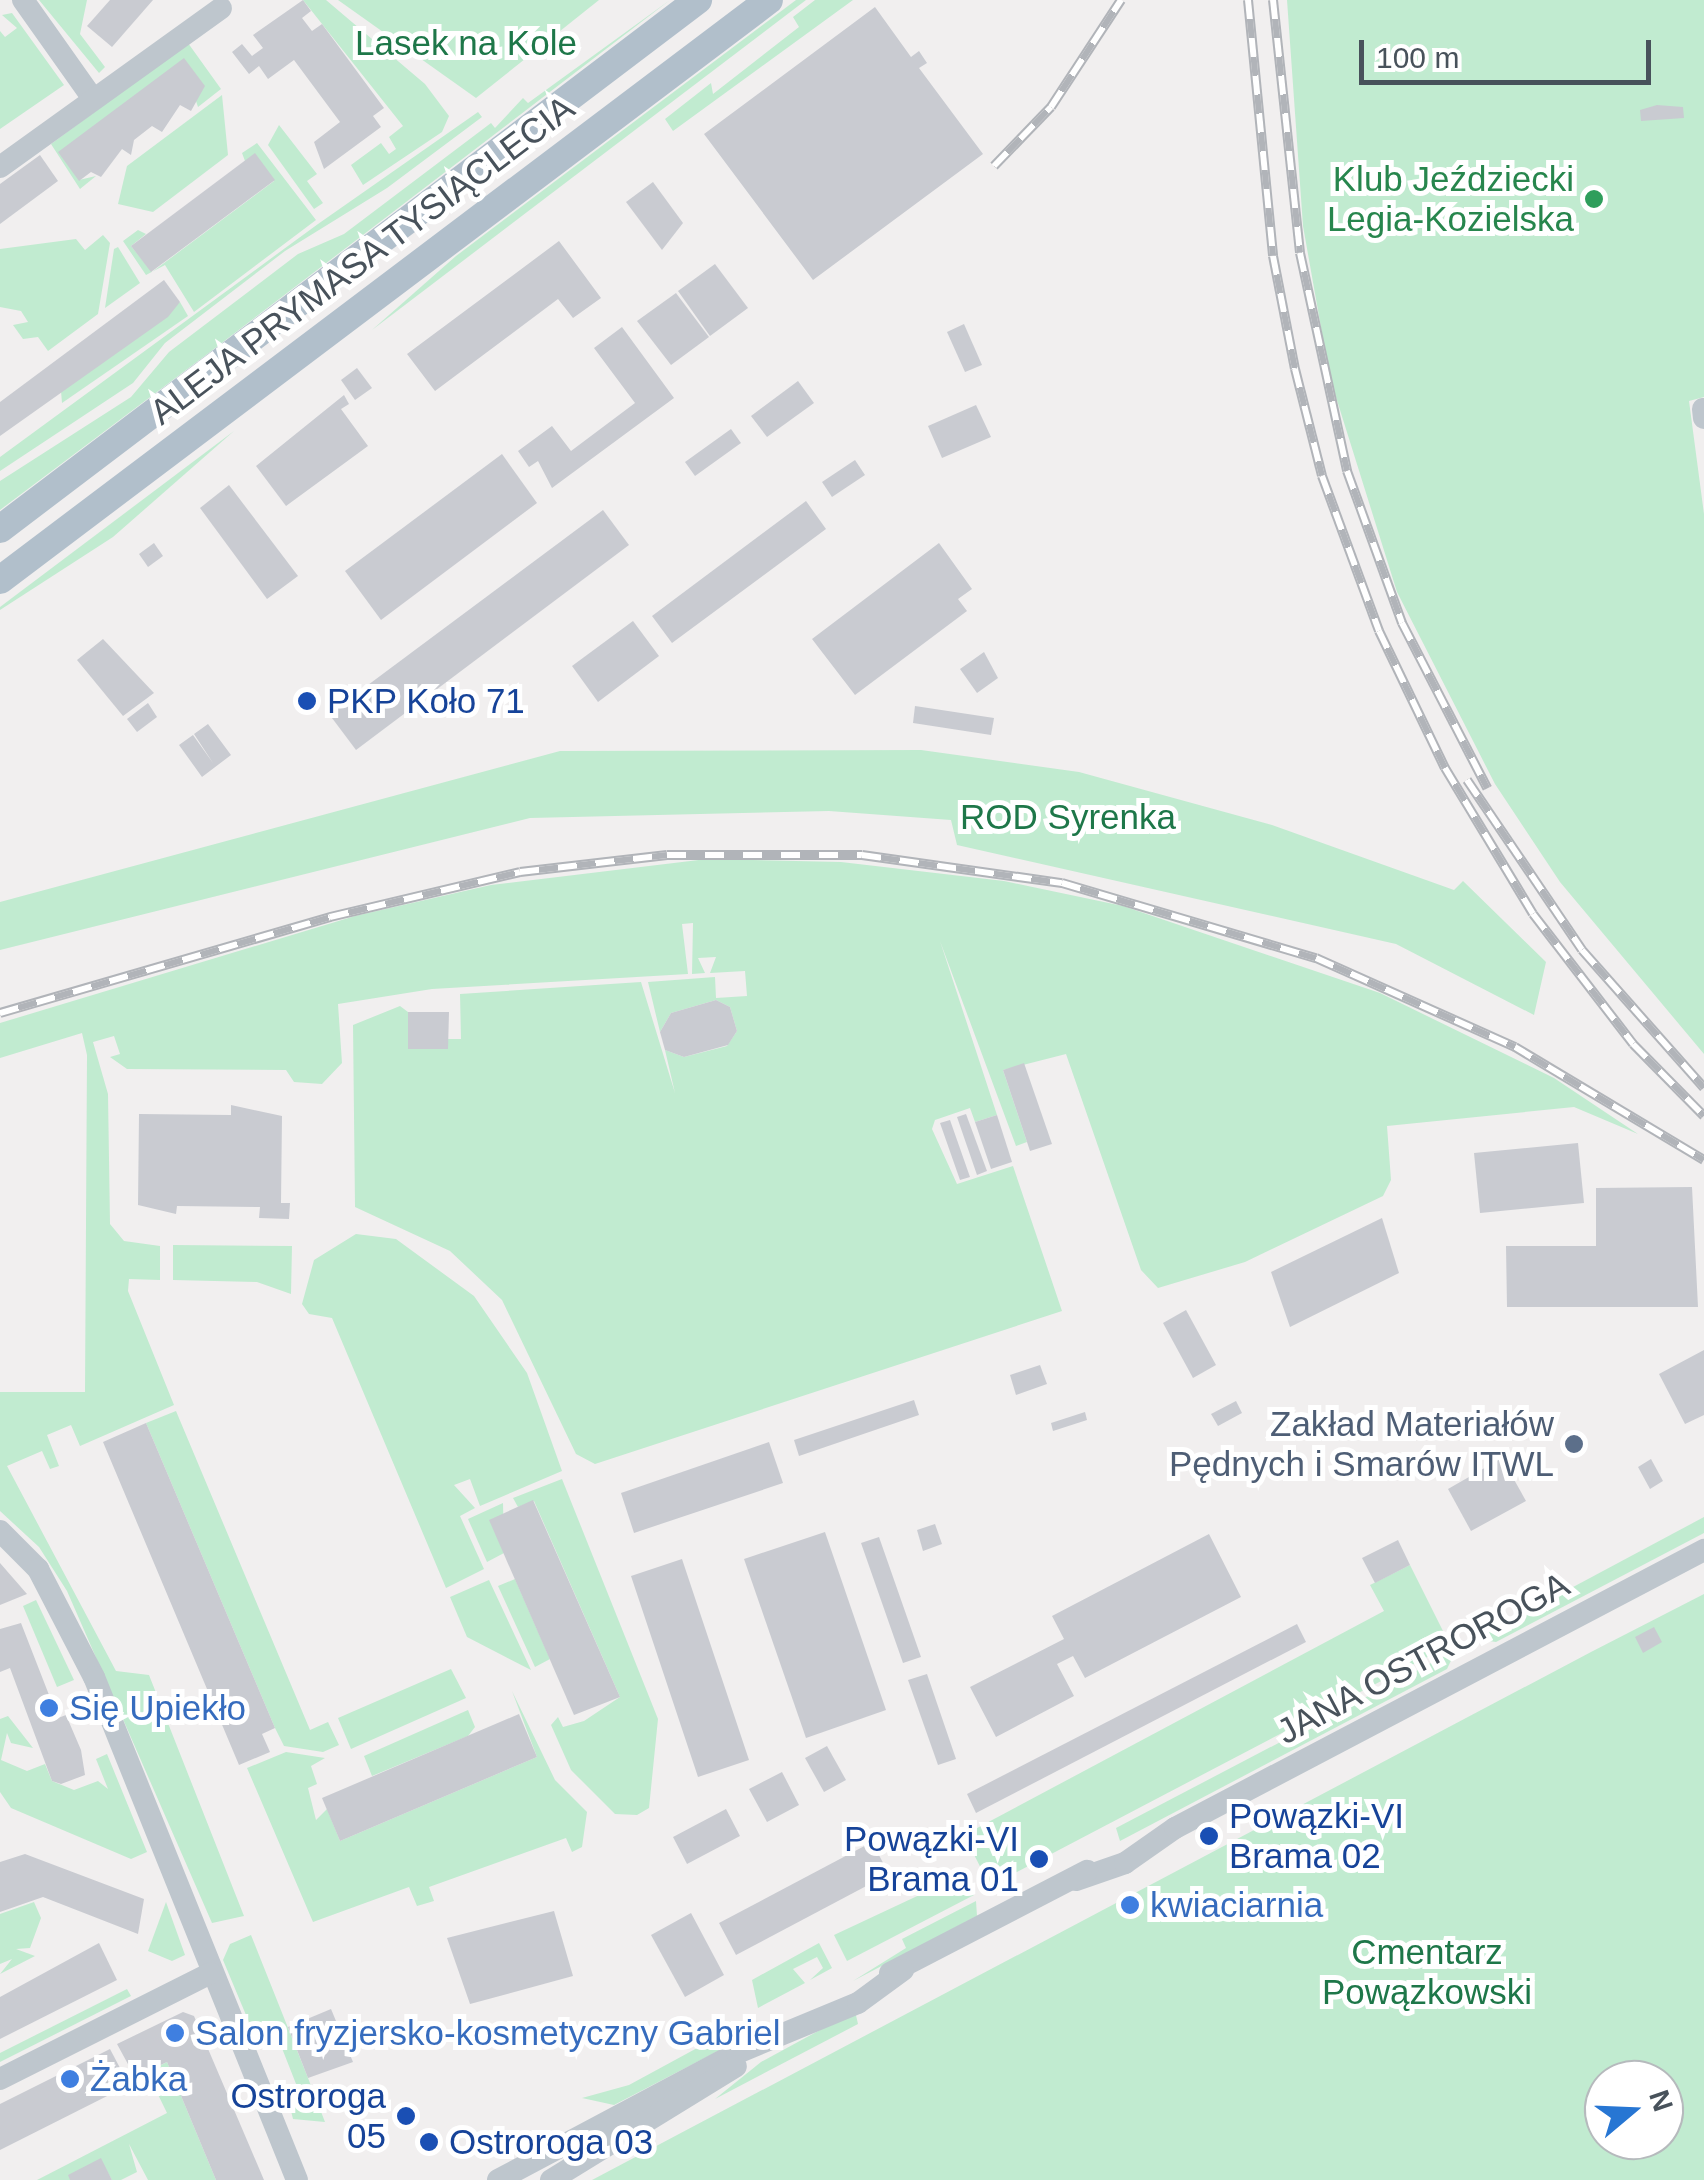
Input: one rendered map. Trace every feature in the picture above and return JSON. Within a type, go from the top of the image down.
[{"type":"main road","name":"ALEJA PRYMASA TYSIĄCLECIA","points":[[0,530],[698,0]]},
{"type":"main road","name":"ALEJA PRYMASA TYSIĄCLECIA","points":[[0,580],[769,0]]},
{"type":"street","points":[[23,0],[94,99]]},
{"type":"street","points":[[0,167],[222,8]]},
{"type":"street","points":[[1703,409],[1704,418]]},
{"type":"street","points":[[0,1531],[38,1569],[86,1659],[296,2180]]},
{"type":"street","name":"JANA OSTROROGA","points":[[498,2180],[815,2016],[858,2003],[903,1970],[1076,1880],[1125,1862],[1175,1828],[1704,1550]]},
{"type":"street","points":[[0,2079],[211,1973]]},
{"type":"street","name":"JANA OSTROROGA","points":[[551,2180],[647,2128],[766,2042]]},
{"type":"green space","points":[[39,0],[87,0],[80,34],[105,67],[99,73]]},
{"type":"green space","points":[[303,0],[326,0],[425,84],[449,116],[442,132],[363,185],[351,165],[381,143],[389,154],[396,149],[389,137],[403,126]]},
{"type":"green space","name":"Lasek na Kole","points":[[338,0],[599,0],[476,98]]},
{"type":"green space","points":[[670,0],[0,510],[0,481],[131,397],[169,352],[298,254],[344,234],[491,123],[495,128],[523,98],[528,103]]},
{"type":"green space","points":[[796,0],[806,0],[372,330],[456,256]]},
{"type":"green space","points":[[815,0],[853,0],[673,131],[665,119],[711,83],[713,94],[799,27],[793,17]]},
{"type":"green space","points":[[1287,0],[1704,0],[1704,397],[1689,401],[1704,514],[1704,1054],[1560,882],[1495,784],[1397,592],[1330,378],[1303,226]]},
{"type":"green space","points":[[12,13],[64,85],[0,129],[0,31],[5,37],[17,28],[2,15]]},
{"type":"green space","points":[[188,43],[221,89],[198,107],[194,95],[59,152],[79,180],[96,176],[80,189],[51,144]]},
{"type":"green space","points":[[222,95],[228,155],[153,212],[118,204],[127,166]]},
{"type":"green space","points":[[478,112],[482,117],[387,188],[285,251],[165,343],[133,383],[0,471],[0,457],[318,224]]},
{"type":"green space","points":[[279,125],[317,174],[307,181],[323,203],[314,209],[268,145]]},
{"type":"green space","points":[[257,143],[316,220],[194,312],[165,265],[153,271],[274,181],[245,161],[242,153]]},
{"type":"green space","points":[[138,230],[146,234],[131,246],[152,272],[146,275],[123,241]]},
{"type":"green space","points":[[103,235],[110,243],[98,314],[48,351],[38,337],[23,339],[13,325],[28,322],[21,311],[0,307],[0,249],[76,239],[85,250]]},
{"type":"green space","points":[[118,247],[140,283],[105,308],[114,249]]},
{"type":"green space","points":[[180,302],[188,316],[62,403],[61,391]]},
{"type":"green space","points":[[234,431],[113,537],[0,610],[0,607]]},
{"type":"green space","name":"ROD Syrenka","points":[[921,750],[1079,772],[1272,825],[1454,890],[1463,881],[1546,962],[1534,1015],[1396,944],[957,845],[951,820],[829,811],[530,818],[0,950],[0,902],[560,751]]},
{"type":"green space","points":[[707,859],[841,862],[1004,881],[1123,906],[1380,993],[1554,1078],[1638,1134],[1574,1107],[1387,1126],[1391,1180],[1383,1196],[1245,1262],[1158,1288],[1141,1270],[1066,1054],[1003,1070],[1027,1142],[1016,1146],[940,941],[997,1115],[975,1122],[970,1108],[935,1120],[932,1129],[957,1184],[1013,1166],[1062,1311],[595,1464],[576,1454],[502,1300],[450,1251],[355,1207],[353,1025],[400,1006],[408,1012],[408,1049],[448,1049],[448,1039],[461,1039],[460,994],[641,982],[675,1093],[665,1050],[684,1057],[727,1046],[737,1031],[730,1007],[716,1000],[671,1013],[660,1032],[648,982],[715,977],[716,998],[747,996],[745,971],[710,973],[716,957],[698,958],[705,973],[692,974],[693,923],[682,924],[688,974],[432,989],[338,1004],[342,1063],[322,1084],[294,1082],[286,1070],[127,1069],[110,1057],[120,1054],[114,1036],[93,1042],[108,1094],[110,1224],[124,1241],[160,1246],[160,1280],[129,1279],[128,1291],[174,1405],[80,1446],[71,1425],[47,1435],[59,1466],[50,1469],[42,1451],[7,1466],[116,1671],[149,1675],[244,1916],[212,1923],[67,1591],[39,1547],[0,1511],[0,1392],[85,1392],[87,1055],[82,1033],[0,1058],[0,1023],[355,916],[491,885]]},
{"type":"green space","points":[[356,1234],[396,1239],[474,1296],[527,1373],[562,1471],[480,1506],[470,1479],[454,1485],[475,1508],[460,1516],[484,1569],[446,1588],[332,1318],[309,1314],[302,1304],[314,1260]]},
{"type":"green space","points":[[173,1245],[292,1246],[291,1294],[257,1282],[173,1280]]},
{"type":"green space","points":[[176,1411],[310,1730],[328,1722],[339,1745],[323,1752],[284,1746],[275,1728],[146,1423]]},
{"type":"green space","points":[[562,1479],[658,1719],[649,1808],[637,1815],[615,1814],[571,1770],[551,1725],[558,1717],[563,1727],[584,1721],[620,1697],[534,1501],[518,1507],[513,1498]]},
{"type":"green space","points":[[503,1503],[504,1553],[487,1562],[468,1519]]},
{"type":"green space","points":[[1704,1517],[1704,1533],[1496,1642],[1476,1639]]},
{"type":"green space","points":[[1410,1565],[1450,1645],[990,1886],[964,1835],[1384,1611],[1370,1585]]},
{"type":"green space","points":[[515,1579],[550,1659],[535,1667],[498,1586]]},
{"type":"green space","points":[[489,1580],[531,1670],[467,1637],[450,1597]]},
{"type":"green space","name":"Cmentarz Powązkowski","points":[[1704,1594],[1704,2180],[592,2180],[1591,1652]]},
{"type":"green space","points":[[36,1600],[74,1680],[57,1687],[23,1606]]},
{"type":"green space","points":[[1456,1650],[1447,1669],[1120,1841],[1116,1828]]},
{"type":"green space","points":[[451,1669],[466,1698],[351,1749],[338,1718]]},
{"type":"green space","points":[[512,1691],[555,1780],[587,1812],[582,1847],[572,1852],[566,1838],[429,1887],[434,1901],[417,1906],[409,1887],[313,1922],[247,1768],[286,1752],[325,1758],[311,1766],[317,1784],[308,1788],[316,1820],[327,1809],[340,1841],[537,1757]]},
{"type":"green space","points":[[468,1710],[475,1727],[468,1736],[372,1776],[364,1756]]},
{"type":"green space","points":[[8,1716],[33,1748],[11,1743],[7,1733],[1,1760],[27,1771],[45,1764],[52,1781],[74,1790],[98,1781],[108,1789],[96,1759],[107,1754],[147,1852],[131,1859],[11,1808],[0,1792],[0,1719]]},
{"type":"green space","points":[[945,1883],[974,1895],[847,1961],[834,1935]]},
{"type":"green space","points":[[976,1901],[977,1916],[853,1981],[906,1948],[902,1939]]},
{"type":"green space","points":[[34,1902],[41,1918],[30,1948],[16,1949],[35,1956],[0,1974],[12,1959],[0,1964],[0,1914]]},
{"type":"green space","points":[[166,1902],[185,1955],[172,1961],[148,1951]]},
{"type":"green space","points":[[251,1935],[325,2122],[293,2119],[288,2099],[300,2094],[274,2028],[251,2027],[223,1960],[230,1944]]},
{"type":"green space","points":[[819,1943],[832,1968],[810,1980],[823,1968],[817,1957],[793,1969],[805,1983],[758,2008],[752,1980]]},
{"type":"green space","points":[[127,1989],[131,1996],[0,2062],[0,2053]]},
{"type":"green space","points":[[855,2011],[858,2024],[715,2099],[761,2062]]},
{"type":"green space","points":[[745,2022],[747,2036],[614,2105],[582,2098],[629,2085]]},
{"type":"green space","points":[[167,2062],[216,2180],[148,2180],[129,2144],[137,2172],[121,2180],[112,2180],[100,2159],[70,2180],[37,2180],[167,2113],[147,2072]]},
{"type":"building","points":[[110,0],[153,0],[112,47],[87,26]]},
{"type":"building","points":[[303,0],[311,11],[302,18],[312,31],[322,24],[384,108],[373,116],[381,127],[324,169],[314,142],[340,122],[294,60],[268,79],[259,66],[249,74],[232,52],[242,44],[252,56],[263,48],[253,35]]},
{"type":"building","points":[[875,7],[911,57],[919,51],[927,63],[919,68],[983,154],[813,280],[704,134]]},
{"type":"building","points":[[184,58],[205,86],[191,111],[180,105],[162,132],[152,126],[134,140],[131,155],[122,149],[101,177],[91,172],[79,181],[58,152]]},
{"type":"building","points":[[1657,105],[1683,107],[1684,118],[1641,121],[1640,110]]},
{"type":"building","points":[[255,153],[275,180],[151,272],[131,246]]},
{"type":"building","points":[[40,155],[58,181],[0,224],[0,184]]},
{"type":"building","points":[[653,182],[683,223],[662,250],[626,202]]},
{"type":"building","points":[[559,241],[601,298],[573,318],[558,299],[435,391],[407,354]]},
{"type":"building","points":[[715,264],[748,308],[710,336],[678,291]]},
{"type":"building","points":[[164,280],[180,302],[168,317],[0,436],[0,402]]},
{"type":"building","points":[[676,293],[709,337],[671,365],[637,321]]},
{"type":"building","points":[[964,324],[982,365],[965,372],[947,332]]},
{"type":"building","points":[[622,327],[674,398],[552,488],[538,461],[529,467],[518,451],[552,426],[571,451],[635,403],[594,348]]},
{"type":"building","points":[[357,368],[372,388],[355,400],[341,380]]},
{"type":"building","points":[[798,381],[814,403],[767,437],[751,416]]},
{"type":"building","points":[[344,395],[349,404],[341,409],[368,446],[286,506],[256,466]]},
{"type":"building","points":[[976,405],[991,437],[942,458],[928,426]]},
{"type":"building","points":[[731,429],[741,443],[695,476],[685,462]]},
{"type":"building","points":[[502,454],[537,503],[381,620],[345,571]]},
{"type":"building","points":[[855,460],[865,475],[832,497],[822,482]]},
{"type":"building","points":[[229,485],[298,576],[267,599],[200,508]]},
{"type":"building","points":[[806,501],[826,529],[672,643],[652,616]]},
{"type":"building","points":[[603,510],[629,545],[356,750],[329,714]]},
{"type":"building","points":[[154,543],[163,556],[148,567],[139,554]]},
{"type":"building","points":[[939,543],[972,589],[958,599],[967,611],[855,695],[812,639]]},
{"type":"building","points":[[633,621],[659,656],[598,702],[572,666]]},
{"type":"building","points":[[103,639],[154,693],[123,716],[77,660]]},
{"type":"building","points":[[984,652],[998,678],[977,693],[960,669]]},
{"type":"building","points":[[148,703],[157,717],[137,732],[127,719]]},
{"type":"building","points":[[915,706],[994,718],[991,735],[913,723]]},
{"type":"building","points":[[208,724],[231,755],[202,777],[179,745],[193,735],[213,763],[194,734]]},
{"type":"building","points":[[716,1000],[730,1007],[737,1031],[728,1045],[684,1057],[665,1050],[660,1032],[671,1013]]},
{"type":"building","points":[[408,1012],[449,1012],[448,1049],[408,1049]]},
{"type":"building","points":[[1024,1063],[1052,1144],[1030,1151],[1003,1070]]},
{"type":"building","points":[[231,1105],[282,1116],[281,1203],[290,1203],[289,1219],[259,1218],[260,1207],[177,1206],[176,1214],[138,1205],[139,1114],[231,1115]]},
{"type":"building","points":[[966,1114],[987,1171],[977,1175],[957,1117]]},
{"type":"building","points":[[997,1115],[1012,1162],[991,1169],[975,1122]]},
{"type":"building","points":[[950,1120],[970,1177],[960,1180],[940,1123]]},
{"type":"building","points":[[1578,1143],[1584,1203],[1480,1213],[1474,1153]]},
{"type":"building","points":[[1692,1187],[1698,1307],[1507,1307],[1506,1246],[1596,1246],[1596,1188]]},
{"type":"building","points":[[1382,1218],[1399,1273],[1290,1327],[1271,1272]]},
{"type":"building","points":[[1186,1310],[1216,1365],[1193,1378],[1163,1323]]},
{"type":"building","points":[[1704,1350],[1704,1415],[1685,1424],[1659,1374]]},
{"type":"building","points":[[1040,1365],[1047,1384],[1016,1395],[1010,1375]]},
{"type":"building","points":[[914,1400],[919,1415],[799,1456],[794,1440]]},
{"type":"building","points":[[1236,1401],[1242,1413],[1218,1426],[1211,1414]]},
{"type":"building","points":[[1085,1412],[1087,1420],[1053,1431],[1051,1423]]},
{"type":"building","points":[[146,1423],[275,1728],[262,1734],[270,1752],[239,1765],[103,1442]]},
{"type":"building","points":[[769,1442],[783,1483],[634,1533],[621,1493]]},
{"type":"building","points":[[1502,1458],[1526,1501],[1471,1531],[1448,1489]]},
{"type":"building","points":[[1651,1459],[1663,1481],[1650,1489],[1638,1467]]},
{"type":"building","points":[[533,1500],[620,1697],[574,1715],[489,1520]]},
{"type":"building","points":[[935,1524],[942,1544],[923,1551],[917,1530]]},
{"type":"building","points":[[825,1532],[886,1710],[806,1738],[744,1559]]},
{"type":"building","points":[[1209,1534],[1241,1597],[1085,1678],[1073,1656],[1057,1664],[1074,1696],[996,1737],[970,1687],[1064,1639],[1052,1616]]},
{"type":"building","points":[[879,1537],[921,1657],[903,1663],[861,1543]]},
{"type":"building","points":[[1398,1540],[1410,1565],[1375,1583],[1362,1558]]},
{"type":"building","points":[[682,1559],[749,1760],[698,1777],[631,1576]]},
{"type":"building","points":[[0,1563],[27,1594],[0,1605]]},
{"type":"building","points":[[21,1623],[58,1718],[66,1715],[81,1750],[85,1775],[61,1784],[52,1781],[10,1668],[0,1672],[0,1629]]},
{"type":"building","points":[[1297,1624],[1306,1642],[976,1813],[967,1794]]},
{"type":"building","points":[[1654,1627],[1662,1642],[1643,1653],[1635,1637]]},
{"type":"building","points":[[927,1674],[956,1759],[938,1765],[908,1680]]},
{"type":"building","points":[[519,1714],[537,1757],[340,1841],[322,1798]]},
{"type":"building","points":[[827,1746],[846,1780],[824,1792],[805,1758]]},
{"type":"building","points":[[782,1772],[799,1805],[767,1822],[749,1789]]},
{"type":"building","points":[[726,1809],[740,1836],[687,1864],[673,1837]]},
{"type":"building","points":[[872,1842],[889,1874],[736,1955],[719,1923]]},
{"type":"building","points":[[25,1854],[144,1899],[138,1934],[43,1897],[0,1912],[0,1862]]},
{"type":"building","points":[[554,1911],[573,1976],[470,2004],[447,1938]]},
{"type":"building","points":[[691,1913],[724,1975],[685,1997],[651,1935]]},
{"type":"building","points":[[99,1943],[117,1980],[0,2039],[0,1997]]},
{"type":"building","points":[[331,2009],[353,2062],[308,2078],[288,2027]]},
{"type":"building","points":[[183,2012],[194,2016],[264,2180],[216,2180],[167,2062],[135,2077],[117,2044]]},
{"type":"building","points":[[110,2049],[129,2085],[0,2150],[0,2104]]},
{"type":"building","points":[[101,2158],[112,2180],[70,2180],[68,2175]]},
{"type":"railway","points":[[994,166],[1051,107],[1121,0]]},
{"type":"railway","points":[[1248,0],[1273,256],[1295,369],[1322,476],[1379,631],[1445,768],[1533,914],[1633,1044],[1704,1116]]},
{"type":"railway","points":[[1273,0],[1300,253],[1347,471],[1402,623],[1487,788]]},
{"type":"railway","points":[[1467,780],[1582,950],[1704,1088]]},
{"type":"railway","points":[[0,1013],[330,917],[520,872],[667,855],[862,855],[1062,883],[1316,958],[1515,1047],[1704,1160]]},
{"type":"place","name":"Klub Jeździecki Legia-Kozielska","points":[[1594,199]]},
{"type":"place","name":"PKP Koło 71","points":[[307,701]]},
{"type":"place","name":"Zakład Materiałów Pędnych i Smarów ITWL","points":[[1574,1444]]},
{"type":"place","name":"Się Upiekło","points":[[49,1708]]},
{"type":"place","name":"Powązki-VI Brama 02","points":[[1209,1836]]},
{"type":"place","name":"Powązki-VI Brama 01","points":[[1039,1859]]},
{"type":"place","name":"kwiaciarnia","points":[[1130,1905]]},
{"type":"place","name":"Salon fryzjersko-kosmetyczny Gabriel","points":[[175,2033]]},
{"type":"place","name":"Żabka","points":[[70,2079]]},
{"type":"place","name":"Ostroroga 05","points":[[406,2116]]},
{"type":"place","name":"Ostroroga 03","points":[[429,2142]]}]
